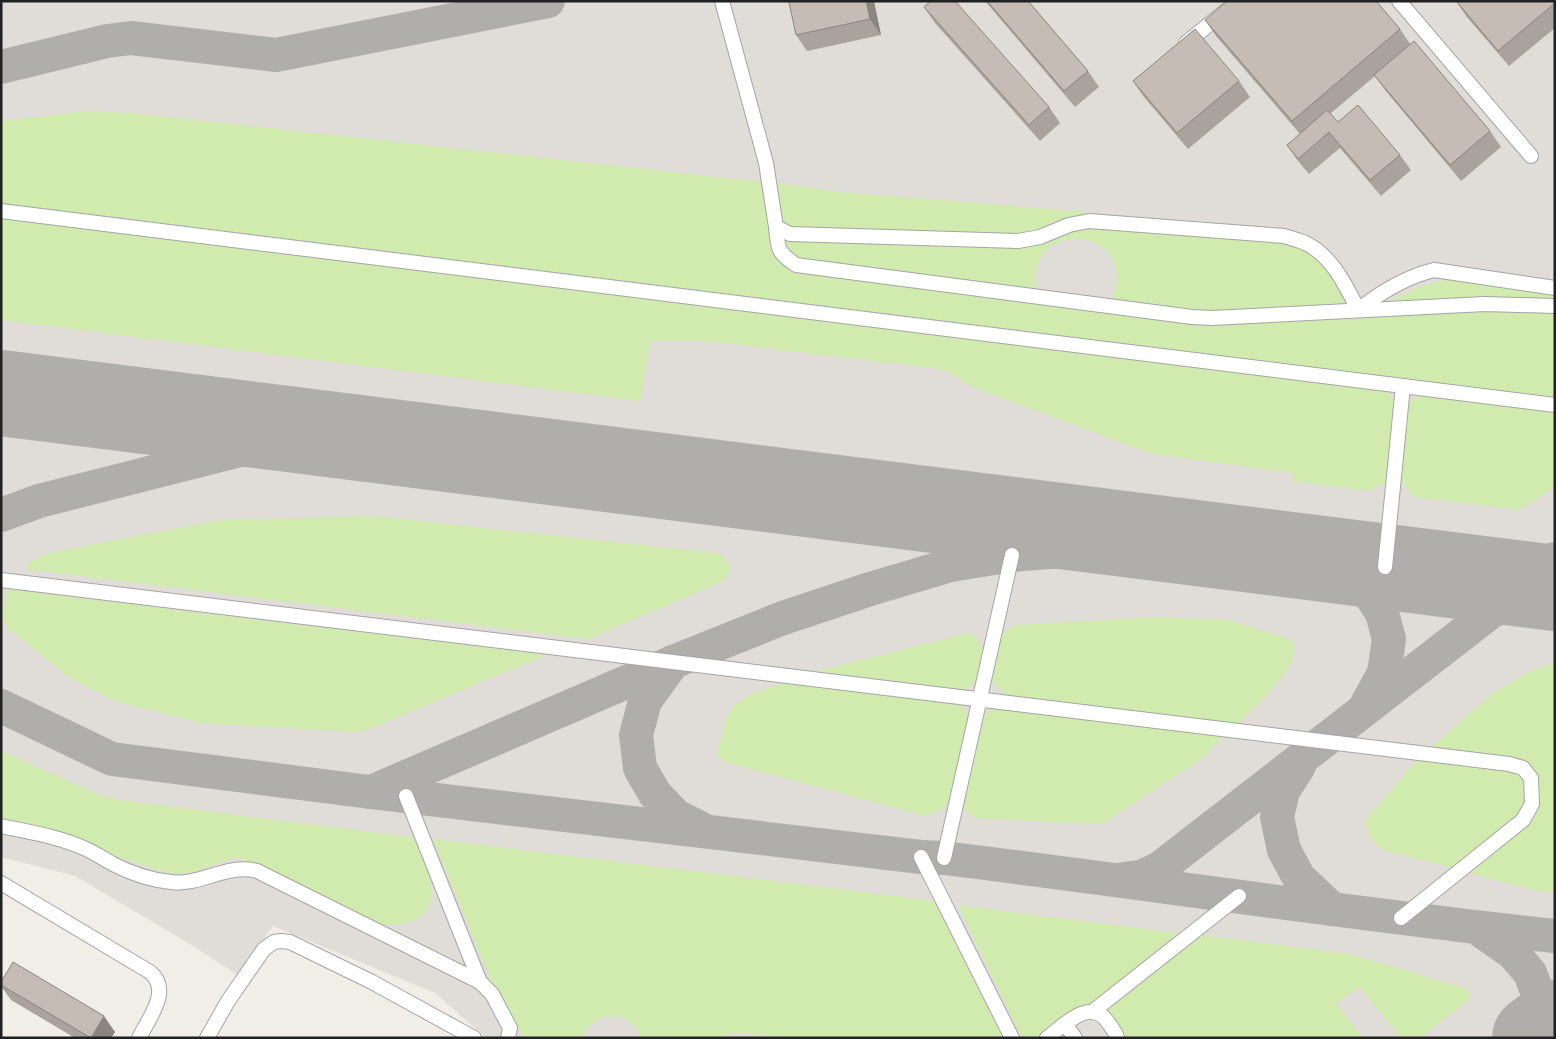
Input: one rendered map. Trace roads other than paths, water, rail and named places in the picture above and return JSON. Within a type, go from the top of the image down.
[{"type":"street","points":[[722,1],[766,163],[778,248],[785,258],[796,265],[1192,317],[1212,318],[1485,304],[1555,306]]},
{"type":"street","points":[[1177,51],[1238,1]]},
{"type":"street","points":[[1399,1],[1531,156]]},
{"type":"street","points":[[1,211],[1555,405]]},
{"type":"street","points":[[776,227],[790,234],[1018,241],[1040,237],[1069,225],[1089,221],[1284,236],[1305,243],[1320,252],[1347,286],[1358,310]]},
{"type":"street","points":[[1358,310],[1394,285],[1418,274],[1434,270],[1555,288]]},
{"type":"street","points":[[1385,566],[1403,386]]},
{"type":"street","points":[[944,858],[1012,555]]},
{"type":"street","points":[[1,580],[1509,764],[1523,768],[1531,778],[1532,804],[1523,820],[1401,918]]},
{"type":"street","points":[[406,796],[480,982]]},
{"type":"street","points":[[1,826],[71,843],[140,875],[170,882],[185,883],[233,870],[247,869],[257,871],[480,982],[492,994],[512,1034]]},
{"type":"street","points":[[921,857],[1012,1038]]},
{"type":"street","points":[[1,883],[157,977],[160,984],[160,992],[157,1003],[139,1038]]},
{"type":"street","points":[[1048,1038],[1079,1014],[1092,1012],[1239,896]]},
{"type":"street","points":[[207,1038],[228,1001],[264,949],[274,942],[281,941],[290,942],[355,974],[474,1038]]},
{"type":"street","points":[[1092,1012],[1105,1018],[1117,1038]]},
{"type":"street","points":[[1065,1024],[1075,1038]]}]
